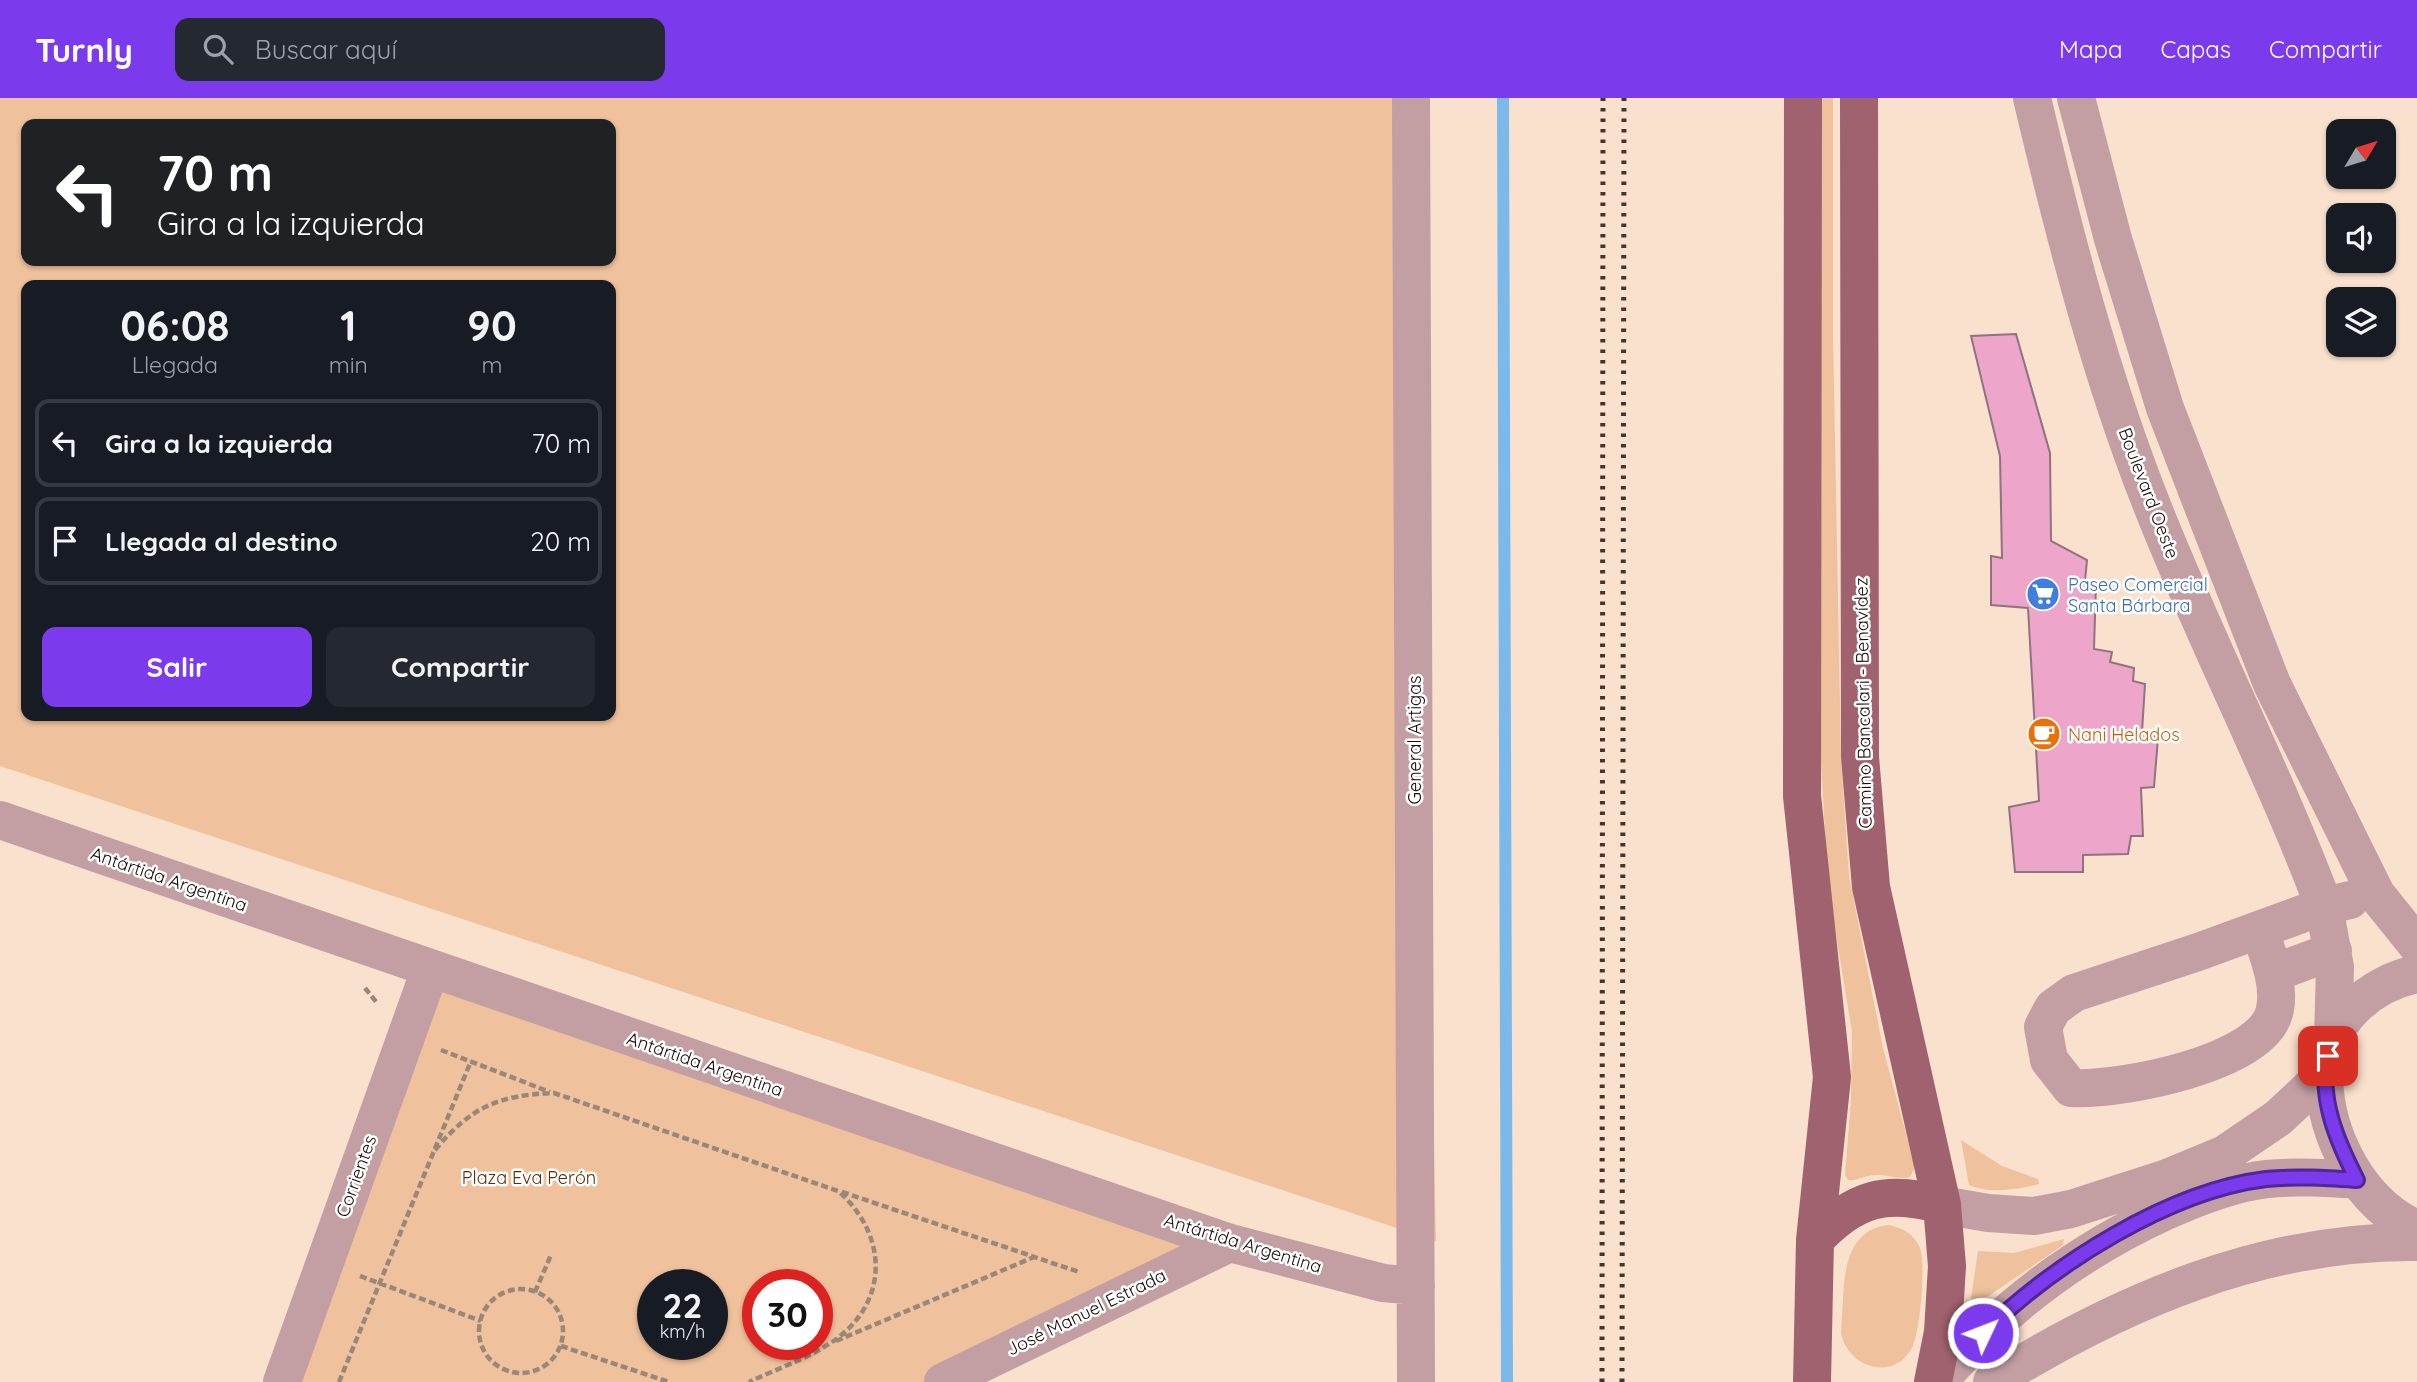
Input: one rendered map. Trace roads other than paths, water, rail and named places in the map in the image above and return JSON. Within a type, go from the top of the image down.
[{"type":"main road","points":[[1803,98],[1802,796],[1832,1077],[1815,1240],[1821,1373]]},
{"type":"main road","name":"Camino Bancalari - Benavídez","points":[[1859,98],[1860,702],[1867,851],[1871,887],[1942,1205],[1947,1266],[1943,1332],[1933,1382]]},
{"type":"main road","points":[[1815,1240],[1834,1219],[1858,1205],[1876,1199],[1914,1197],[1942,1205]]},
{"type":"street","name":"General Artigas","points":[[1411,98],[1416,1382]]},
{"type":"street","name":"Boulevard Oeste","points":[[2032,98],[2110,389],[2153,508],[2325,906],[2333,951],[2333,1037]]},
{"type":"street","points":[[2076,98],[2165,408],[2272,684],[2376,894],[2417,945]]},
{"type":"street","points":[[2088,314],[2133,304]]},
{"type":"street","name":"Antártida Argentina","points":[[0,820],[430,970],[1230,1242],[1383,1283],[1416,1286]]},
{"type":"street","points":[[2260,931],[2274,973],[2275,1009],[2267,1029],[2243,1049],[2187,1069],[2098,1089],[2071,1088],[2049,1060],[2043,1027],[2053,1008],[2074,993],[2260,931],[2325,906],[2376,894]]},
{"type":"street","points":[[2274,973],[2333,951]]},
{"type":"street","name":"Corrientes","points":[[282,1382],[430,970]]},
{"type":"street","points":[[2417,974],[2377,987],[2355,1004],[2333,1037],[2323,1075],[2331,1117],[2341,1149],[2357,1180],[2378,1202],[2417,1229]]},
{"type":"street","points":[[1942,1205],[1988,1213],[2034,1216],[2071,1209],[2167,1178],[2225,1154],[2277,1118],[2323,1075]]},
{"type":"street","points":[[1938,1382],[1993,1324],[2042,1282],[2131,1227],[2220,1189],[2265,1180],[2311,1177],[2357,1180]]},
{"type":"street","name":"José Manuel Estrada","points":[[943,1382],[1230,1242]]},
{"type":"street","points":[[1992,1382],[2055,1343],[2128,1306],[2206,1278],[2327,1247],[2376,1242],[2417,1242]]},
{"type":"waterway","points":[[1503,98],[1507,1382]]},
{"type":"railway","points":[[1602,1382],[1603,98]]},
{"type":"railway","points":[[1622,1382],[1624,98]]},
{"type":"place","name":"Paseo Comercial Santa Bárbara","points":[[2043,594]]},
{"type":"place","name":"Nani Helados","points":[[2044,734]]},
{"type":"park label","name":"Plaza Eva Perón","points":[[529,1177]]}]
